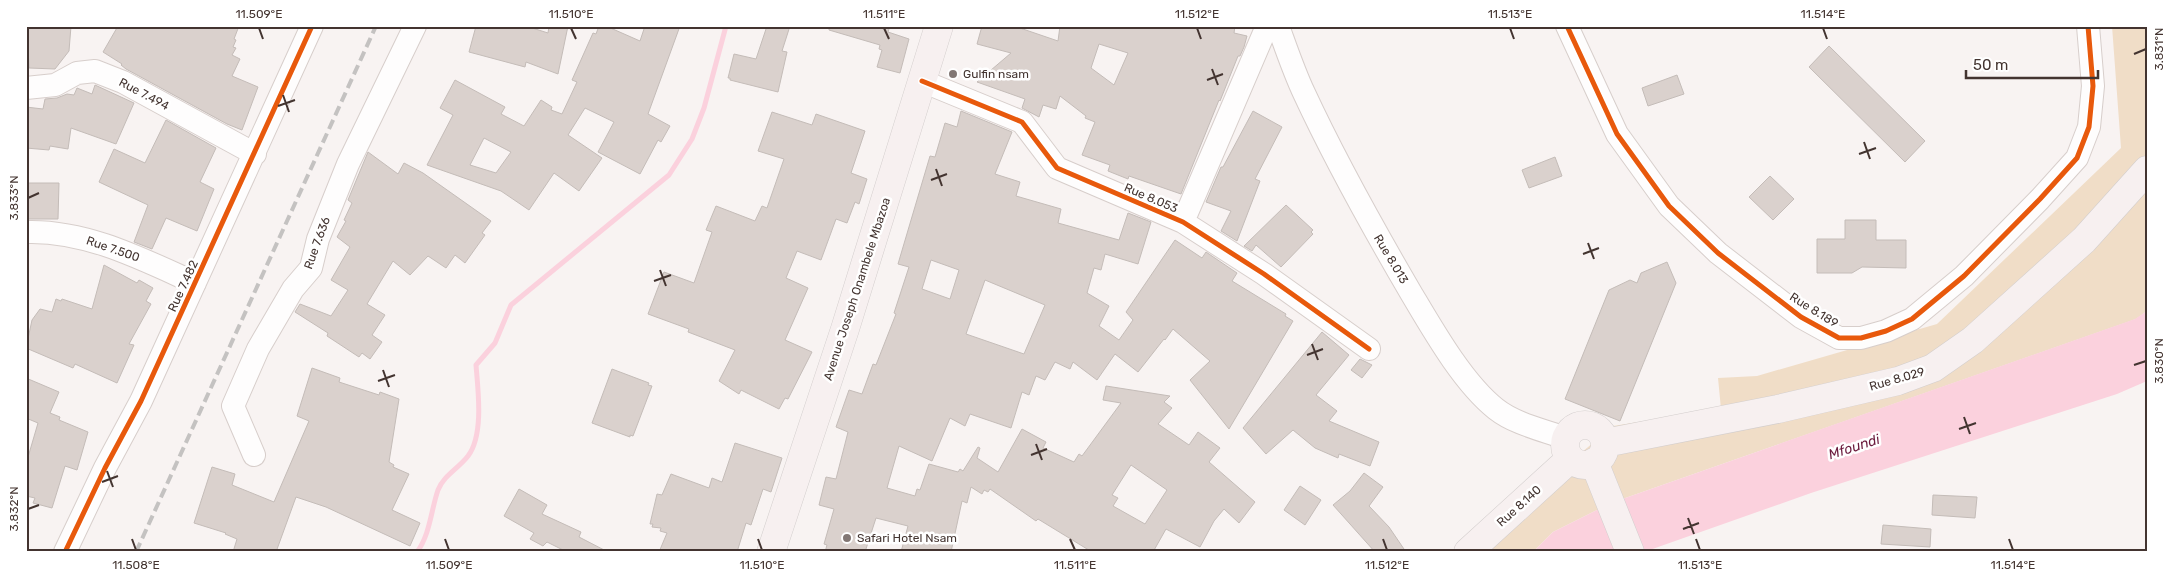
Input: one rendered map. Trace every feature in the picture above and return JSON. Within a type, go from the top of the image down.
[{"type":"main road","name":"Avenue Joseph Onambele Mbazoa","points":[[771,552],[845,329],[939,26]]},
{"type":"main road","name":"Rue 8.029","points":[[1584,451],[1898,381],[1933,368],[1973,340],[2084,240],[2147,170]]},
{"type":"main road","points":[[1584,451],[1610,503],[1629,549]]},
{"type":"main road","name":"Rue 8.140","points":[[1468,552],[1584,451]]},
{"type":"street","name":"Rue 7.482","points":[[65,552],[105,468],[142,402],[312,26]]},
{"type":"street","name":"Rue 7.636","points":[[254,455],[233,406],[258,349],[293,289],[311,268],[318,239],[348,164],[415,26]]},
{"type":"street","points":[[1183,222],[1267,26]]},
{"type":"street","name":"Rue 8.013","points":[[1278,26],[1303,91],[1367,219],[1444,347],[1477,389],[1496,409],[1584,451]]},
{"type":"street","name":"Rue 8.189","points":[[1567,26],[1617,134],[1669,206],[1718,253],[1801,317],[1839,338],[1861,338],[1886,331],[1912,319],[1964,276],[2040,199],[2077,158],[2089,127],[2093,86],[2088,26]]},
{"type":"street","name":"Rue 7.494","points":[[26,88],[55,85],[77,72],[95,70],[123,82],[255,154]]},
{"type":"street","name":"Rue 8.053","points":[[922,81],[1022,122],[1057,168],[1183,222],[1272,279],[1369,349]]},
{"type":"street","name":"Rue 7.500","points":[[26,232],[61,232],[128,253],[195,283]]},
{"type":"shaded area","points":[[2112,26],[2147,26],[2147,311],[2136,319],[1611,503],[1553,532],[1533,552],[1468,552],[1524,501],[1613,426],[1721,409],[1718,378],[1757,376],[1937,324],[2121,148]]},
{"type":"water","name":"Mfoundi","points":[[2147,311],[2147,381],[2117,394],[1811,493],[1644,552],[1533,552],[1553,532],[1611,503],[2135,319]]},
{"type":"building","points":[[27,26],[71,26],[69,51],[55,69],[29,68]]},
{"type":"building","points":[[118,26],[239,26],[234,39],[236,40],[233,47],[236,48],[232,55],[240,59],[232,76],[258,87],[242,130],[227,124],[126,69],[122,64],[103,52]]},
{"type":"building","points":[[476,26],[526,26],[548,33],[549,26],[568,26],[558,74],[526,62],[525,67],[469,52]]},
{"type":"building","points":[[599,26],[606,26],[640,41],[645,26],[680,26],[648,114],[670,126],[661,142],[658,140],[640,174],[598,152],[614,122],[585,108],[568,135],[602,158],[579,191],[554,173],[529,210],[501,191],[427,165],[453,115],[440,108],[455,80],[505,107],[501,114],[524,126],[541,100],[552,107],[551,110],[562,114],[577,82],[572,80],[593,33],[596,34]],"holes":[[[484,138],[511,152],[496,173],[470,165]]]},
{"type":"building","points":[[767,26],[790,26],[782,51],[787,52],[778,92],[728,78],[734,54],[756,59]]},
{"type":"building","points":[[829,26],[890,26],[888,32],[909,39],[900,73],[877,67],[882,50],[879,49],[880,45],[829,30]]},
{"type":"building","points":[[982,26],[1014,26],[1058,41],[1060,26],[1235,26],[1234,33],[1247,36],[1181,194],[1129,176],[1128,179],[1108,171],[1110,165],[1082,155],[1095,122],[1085,118],[1086,116],[1060,96],[1056,109],[1043,105],[1039,117],[1022,108],[1025,99],[977,82],[1011,53],[977,44]],"holes":[[[1099,44],[1128,53],[1114,85],[1091,68]]]},
{"type":"building","points":[[1829,46],[1925,141],[1905,162],[1809,67]]},
{"type":"building","points":[[1677,75],[1684,94],[1648,106],[1642,88]]},
{"type":"building","points":[[95,85],[134,103],[116,144],[71,128],[68,149],[50,146],[49,150],[26,148],[26,107],[43,109],[45,99],[57,98],[67,94],[74,95],[77,88],[92,94]]},
{"type":"building","points":[[961,111],[1012,132],[995,174],[1020,182],[1016,196],[1061,209],[1058,223],[1119,240],[1128,213],[1151,222],[1138,264],[1105,254],[1101,270],[1094,268],[1087,293],[1109,306],[1099,326],[1119,340],[1133,320],[1126,312],[1175,240],[1202,258],[1206,252],[1237,273],[1232,281],[1286,314],[1285,316],[1293,321],[1229,429],[1190,380],[1210,361],[1173,329],[1138,372],[1115,354],[1097,380],[1073,362],[1070,369],[1055,362],[1045,380],[1036,376],[1029,395],[1022,392],[1011,428],[970,414],[965,426],[950,418],[932,461],[899,446],[887,488],[915,496],[917,489],[920,490],[929,464],[958,472],[960,469],[963,471],[978,447],[980,448],[977,458],[998,472],[1022,429],[1046,442],[1043,448],[1074,462],[1079,454],[1082,456],[1121,403],[1103,400],[1106,386],[1170,396],[1164,402],[1172,408],[1158,424],[1189,445],[1198,432],[1220,448],[1209,462],[1255,502],[1239,523],[1224,509],[1214,521],[1200,547],[1166,529],[1153,552],[1092,552],[1038,519],[1036,521],[990,489],[988,492],[984,490],[982,494],[971,487],[967,503],[962,501],[951,552],[901,552],[908,526],[876,518],[865,552],[825,552],[827,545],[824,544],[834,509],[819,505],[826,477],[836,479],[848,432],[836,427],[849,390],[862,394],[873,364],[876,365],[896,314],[894,313],[909,267],[898,264],[930,156],[935,157],[945,123],[957,127]],"holes":[[[931,260],[959,270],[950,299],[922,289]],[[985,280],[1045,305],[1024,354],[966,334]],[[1131,465],[1167,490],[1145,524],[1113,506],[1118,498],[1112,495]]]},
{"type":"building","points":[[1253,111],[1282,127],[1255,179],[1260,181],[1237,241],[1221,231],[1231,211],[1206,202],[1221,167],[1223,167]]},
{"type":"building","points":[[772,112],[812,125],[816,114],[865,131],[851,173],[867,179],[859,204],[855,202],[847,223],[836,219],[821,260],[797,251],[786,278],[808,288],[785,340],[812,352],[788,399],[785,398],[779,409],[741,390],[739,394],[719,381],[735,350],[688,332],[689,329],[648,314],[664,272],[694,283],[712,232],[706,230],[716,206],[755,221],[762,206],[767,208],[784,159],[758,151]]},
{"type":"building","points":[[166,120],[216,148],[200,182],[214,189],[197,231],[166,218],[152,249],[134,242],[148,205],[99,182],[114,149],[145,163]]},
{"type":"building","points":[[368,152],[398,174],[404,163],[423,173],[491,221],[482,233],[485,235],[465,263],[455,255],[446,268],[428,256],[410,275],[393,261],[367,304],[385,315],[372,335],[382,342],[370,359],[362,353],[359,357],[327,336],[328,333],[295,312],[300,304],[331,316],[348,290],[331,280],[350,247],[337,237],[346,221],[344,220],[352,203],[348,200]]},
{"type":"building","points":[[1555,157],[1562,176],[1529,188],[1522,170]]},
{"type":"building","points":[[1770,176],[1794,199],[1773,220],[1749,197]]},
{"type":"building","points":[[26,183],[59,183],[58,219],[26,219]]},
{"type":"building","points":[[1286,205],[1313,230],[1311,232],[1313,234],[1281,267],[1256,245],[1252,251],[1244,246]]},
{"type":"building","points":[[1845,220],[1876,220],[1876,240],[1906,240],[1906,268],[1862,267],[1852,273],[1817,273],[1817,239],[1845,239]]},
{"type":"building","points":[[1667,262],[1676,283],[1620,421],[1565,399],[1609,290],[1630,280],[1637,283],[1641,273]]},
{"type":"building","points":[[104,265],[137,283],[139,280],[153,288],[146,301],[151,304],[129,344],[134,345],[117,383],[75,364],[73,368],[26,348],[32,320],[40,309],[52,312],[56,299],[61,301],[62,299],[92,309]]},
{"type":"building","points":[[1322,332],[1349,355],[1316,395],[1337,411],[1329,421],[1379,442],[1370,466],[1339,454],[1338,458],[1315,448],[1293,430],[1266,454],[1243,428]]},
{"type":"building","points":[[1360,359],[1372,365],[1362,378],[1351,370]]},
{"type":"building","points":[[312,368],[340,378],[339,382],[379,395],[380,392],[399,399],[389,462],[394,465],[393,467],[409,474],[392,510],[420,523],[410,546],[326,507],[296,497],[276,552],[233,552],[237,539],[226,533],[194,523],[212,467],[235,474],[232,485],[274,502],[309,421],[297,416]]},
{"type":"building","points":[[612,369],[649,383],[648,385],[652,386],[633,436],[630,435],[630,437],[592,423]]},
{"type":"building","points":[[26,378],[59,392],[50,413],[60,417],[59,420],[88,432],[77,470],[65,466],[52,508],[33,503],[35,498],[26,496],[26,464],[38,423],[26,418]]},
{"type":"building","points":[[735,443],[782,458],[771,492],[763,489],[751,525],[746,523],[737,552],[659,552],[667,533],[660,531],[661,528],[652,527],[653,524],[650,524],[657,494],[662,495],[671,474],[709,488],[712,478],[722,482]]},
{"type":"building","points":[[1364,473],[1383,487],[1369,506],[1389,527],[1406,552],[1375,552],[1333,505],[1350,491]]},
{"type":"building","points":[[1300,486],[1321,500],[1305,525],[1284,510]]},
{"type":"building","points":[[519,489],[547,505],[542,514],[581,532],[579,537],[608,552],[567,552],[547,542],[543,546],[530,539],[534,533],[504,516]]},
{"type":"building","points":[[1933,495],[1977,497],[1975,518],[1932,515]]},
{"type":"building","points":[[1883,525],[1931,529],[1930,547],[1881,544]]},
{"type":"waterway","points":[[417,552],[428,530],[438,490],[448,476],[468,456],[473,447],[479,412],[476,365],[495,343],[511,305],[669,175],[692,139],[704,108],[726,26]]},
{"type":"railway","points":[[136,552],[376,26]]},
{"type":"cycle path","points":[[65,552],[105,468],[141,401],[312,26]]},
{"type":"cycle path","points":[[1567,26],[1617,134],[1669,206],[1718,253],[1801,317],[1839,338],[1861,338],[1886,331],[1912,319],[1964,276],[2040,199],[2077,158],[2089,127],[2093,86],[2088,26]]},
{"type":"cycle path","points":[[922,81],[1022,122],[1057,168],[1183,222],[1264,274],[1369,349]]},
{"type":"place","name":"Gulfin nsam","points":[[953,74]]},
{"type":"place","name":"Safari Hotel Nsam","points":[[847,538]]}]
